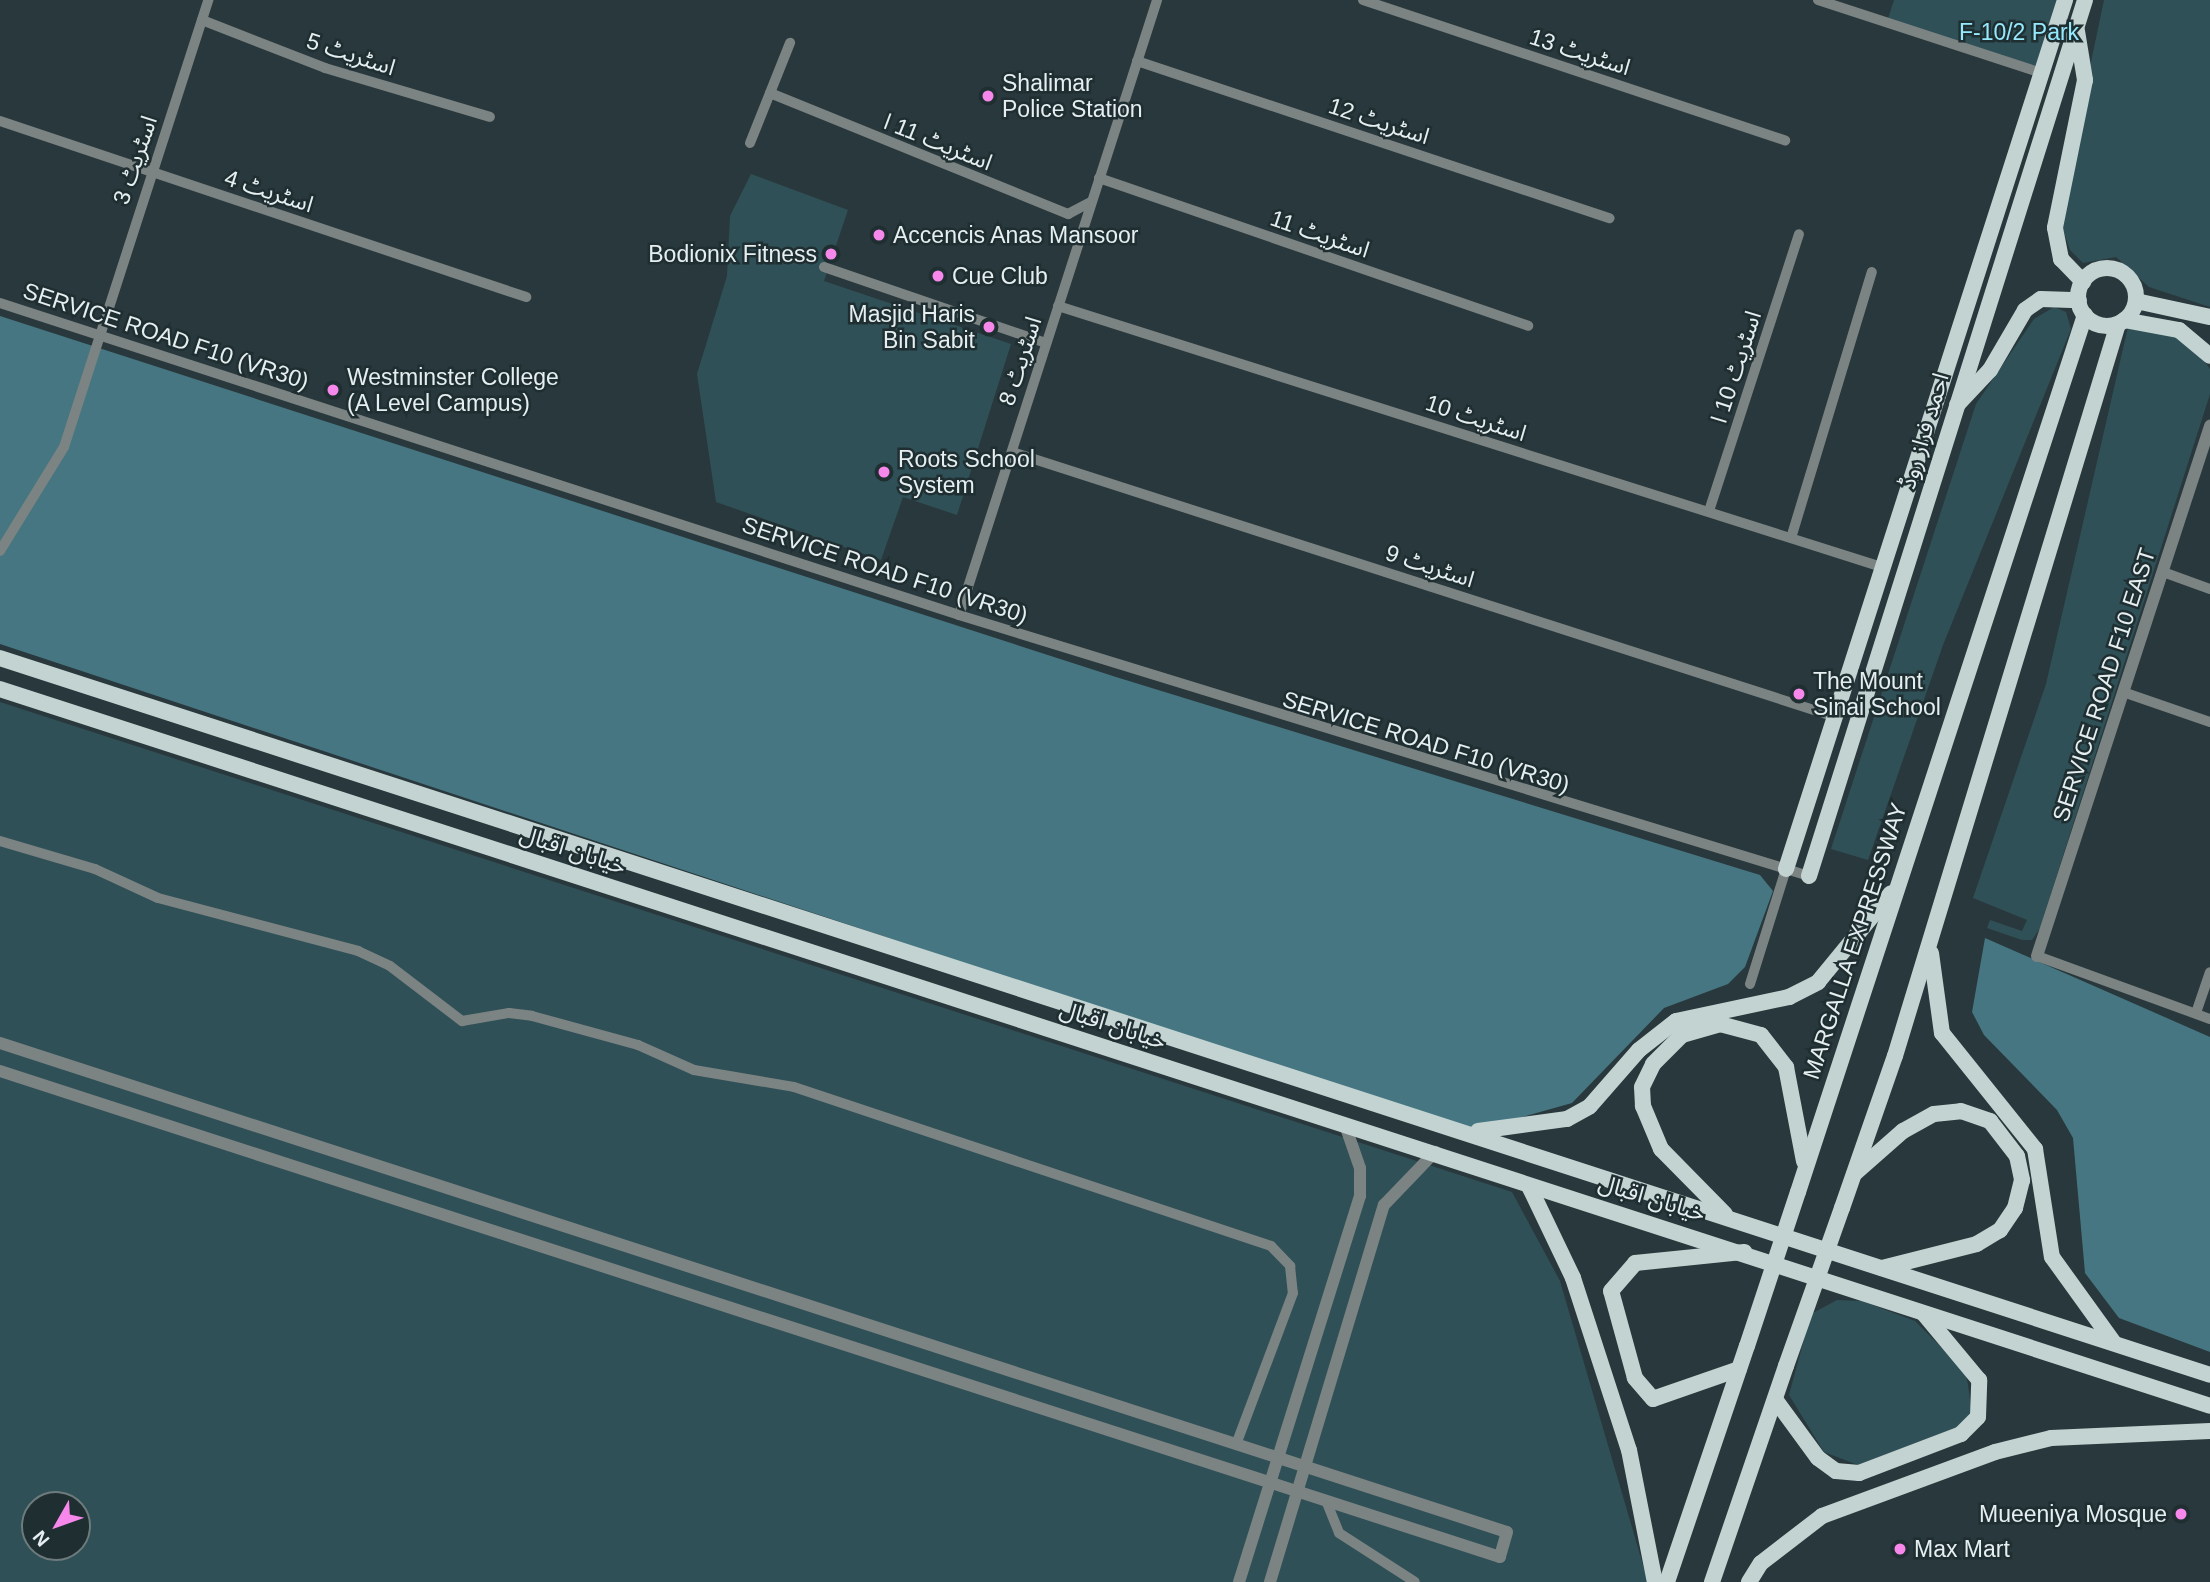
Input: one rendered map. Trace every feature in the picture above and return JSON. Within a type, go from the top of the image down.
[{"type":"main road","name":"احمد فراز روڈ","points":[[1786,869],[2066,0]]},
{"type":"main road","name":"احمد فراز روڈ","points":[[1809,876],[2005,246],[2085,0]]},
{"type":"main road","points":[[2076,26],[2085,79],[2055,228],[2061,259],[2083,282],[2082,308]]},
{"type":"main road","points":[[1987,242],[1994,252],[2005,246]]},
{"type":"main road","points":[[1712,1582],[1777,1402],[1786,1366],[1842,1208],[1930,940],[2121,322],[2136,301],[2134,286],[2111,268],[2083,282]]},
{"type":"main road","points":[[1955,408],[1990,370],[2025,310],[2041,299],[2082,308],[2103,326],[2121,322],[2179,330],[2210,356]]},
{"type":"main road","points":[[2136,301],[2210,317]]},
{"type":"main road","name":"MARGALLA EXPRESSWAY","points":[[1667,1582],[1798,1192],[2082,308]]},
{"type":"main road","name":"خیابان اقبال","points":[[0,657],[1472,1131],[2210,1375]]},
{"type":"main road","name":"خیابان اقبال","points":[[0,688],[1435,1152],[1529,1186],[1746,1252],[2210,1406]]},
{"type":"main road","points":[[1472,1131],[1567,1119],[1590,1106],[1639,1050],[1676,1021],[1789,997],[1818,982],[1897,885]]},
{"type":"main road","points":[[1930,940],[1942,1033],[2035,1149],[2052,1257],[2114,1343]]},
{"type":"main road","points":[[1727,1216],[1661,1149],[1643,1106],[1642,1087],[1653,1064],[1682,1035],[1720,1024],[1768,1043],[1791,1084],[1805,1167]]},
{"type":"main road","points":[[1853,1175],[1903,1131],[1934,1114],[1961,1111],[1990,1121],[2017,1156],[2022,1180],[2015,1208],[2000,1230],[1977,1244],[1882,1268]]},
{"type":"main road","points":[[1529,1186],[1573,1278],[1625,1437],[1654,1582]]},
{"type":"main road","points":[[1739,1369],[1653,1399],[1635,1378],[1611,1291],[1635,1263],[1746,1252]]},
{"type":"main road","points":[[1777,1402],[1818,1458],[1836,1471],[1859,1473],[1961,1434],[1978,1417],[1979,1380],[1922,1311]]},
{"type":"main road","points":[[1749,1582],[1761,1563],[1822,1516],[1983,1456],[2051,1438],[2210,1431]]},
{"type":"street","name":"اسٹریٹ 3","points":[[0,551],[64,447],[149,172],[208,0]]},
{"type":"street","name":"اسٹریٹ 8","points":[[959,614],[1157,0]]},
{"type":"street","name":"اسٹریٹ 13","points":[[1363,0],[1785,140]]},
{"type":"street","points":[[1818,0],[2042,73]]},
{"type":"street","name":"اسٹریٹ 5","points":[[202,20],[325,68],[490,117]]},
{"type":"street","points":[[750,143],[790,43]]},
{"type":"street","name":"اسٹریٹ 12","points":[[1137,61],[1609,218]]},
{"type":"street","name":"اسٹریٹ 11 ا","points":[[770,93],[1068,214],[1091,202]]},
{"type":"street","name":"اسٹریٹ 4","points":[[0,121],[526,297]]},
{"type":"street","name":"اسٹریٹ 11","points":[[1100,178],[1528,326]]},
{"type":"street","name":"اسٹریٹ 10 ا","points":[[1709,511],[1799,234]]},
{"type":"street","points":[[824,267],[1046,343]]},
{"type":"street","points":[[1791,538],[1872,272]]},
{"type":"street","name":"SERVICE ROAD F10 (VR30)","points":[[0,303],[959,614],[1762,864],[1809,876]]},
{"type":"street","name":"اسٹریٹ 10","points":[[1058,306],[1882,567]]},
{"type":"street","name":"SERVICE ROAD F10 EAST","points":[[2037,956],[2163,572],[2205,460],[2210,426]]},
{"type":"street","name":"اسٹریٹ 9","points":[[1012,452],[1836,717]]},
{"type":"street","points":[[2163,572],[2210,589]]},
{"type":"street","points":[[2123,692],[2210,722]]},
{"type":"street","points":[[0,841],[95,869],[158,898],[358,951],[390,966],[462,1021],[509,1013],[532,1016],[638,1045],[694,1070],[794,1087],[1271,1245],[1295,1280],[1237,1443]]},
{"type":"street","points":[[1750,984],[1786,869]]},
{"type":"street","points":[[2037,956],[2197,1010],[2210,1019]]},
{"type":"street","points":[[2197,1010],[2210,972]]},
{"type":"street","points":[[0,1043],[1277,1455],[1507,1532],[1500,1557],[1267,1484],[0,1071]]},
{"type":"street","points":[[1238,1582],[1360,1196],[1360,1168],[1345,1125]]},
{"type":"street","points":[[1270,1582],[1309,1466],[1384,1205],[1435,1152]]},
{"type":"street","points":[[1327,1503],[1349,1541],[1392,1562],[1415,1582]]},
{"type":"green space","name":"F-10/2 Park","points":[[1894,0],[2065,0],[2042,73],[1887,22]]},
{"type":"green space","points":[[2104,0],[2210,0],[2210,307],[2149,287],[2116,257],[2083,263],[2070,250],[2062,227],[2065,186]]},
{"type":"green space","points":[[751,174],[848,210],[824,281],[1011,344],[957,515],[903,497],[881,560],[716,502],[697,374],[727,276],[730,216]]},
{"type":"green space","points":[[2054,307],[2066,312],[2071,329],[1943,645],[1868,860],[1831,849],[1976,404],[2034,319]]},
{"type":"green space","points":[[2128,327],[2174,334],[2197,351],[2210,369],[2210,394],[2040,928],[2032,940],[2022,940],[1987,928],[1990,920],[2022,931],[2027,920],[1973,898],[2046,684]]},
{"type":"green space","points":[[0,702],[1512,1192],[1560,1281],[1648,1582],[0,1582]]},
{"type":"green space","points":[[1837,1300],[1862,1301],[1915,1321],[1966,1372],[1972,1413],[1958,1427],[1858,1465],[1824,1452],[1789,1395],[1811,1314]]},
{"type":"shaded area","points":[[0,316],[1116,677],[1760,875],[1773,891],[1745,967],[1728,984],[1664,1008],[1572,1103],[1472,1131],[0,644]]},
{"type":"shaded area","points":[[1985,938],[2210,1037],[2210,1352],[2119,1318],[2085,1273],[2073,1138],[2057,1110],[1984,1035],[1972,1012]]},
{"type":"place","name":"Shalimar Police Station","points":[[988,96]]},
{"type":"place","name":"Accencis Anas Mansoor","points":[[879,235]]},
{"type":"place","name":"Bodionix Fitness","points":[[831,254]]},
{"type":"place","name":"Cue Club","points":[[938,276]]},
{"type":"place","name":"Masjid Haris Bin Sabit","points":[[989,327]]},
{"type":"place","name":"Westminster College (A Level Campus)","points":[[333,390]]},
{"type":"place","name":"Roots School System","points":[[884,472]]},
{"type":"place","name":"The Mount Sinai School","points":[[1799,694]]},
{"type":"place","name":"Mueeniya Mosque","points":[[2181,1514]]},
{"type":"place","name":"Max Mart","points":[[1900,1549]]}]
